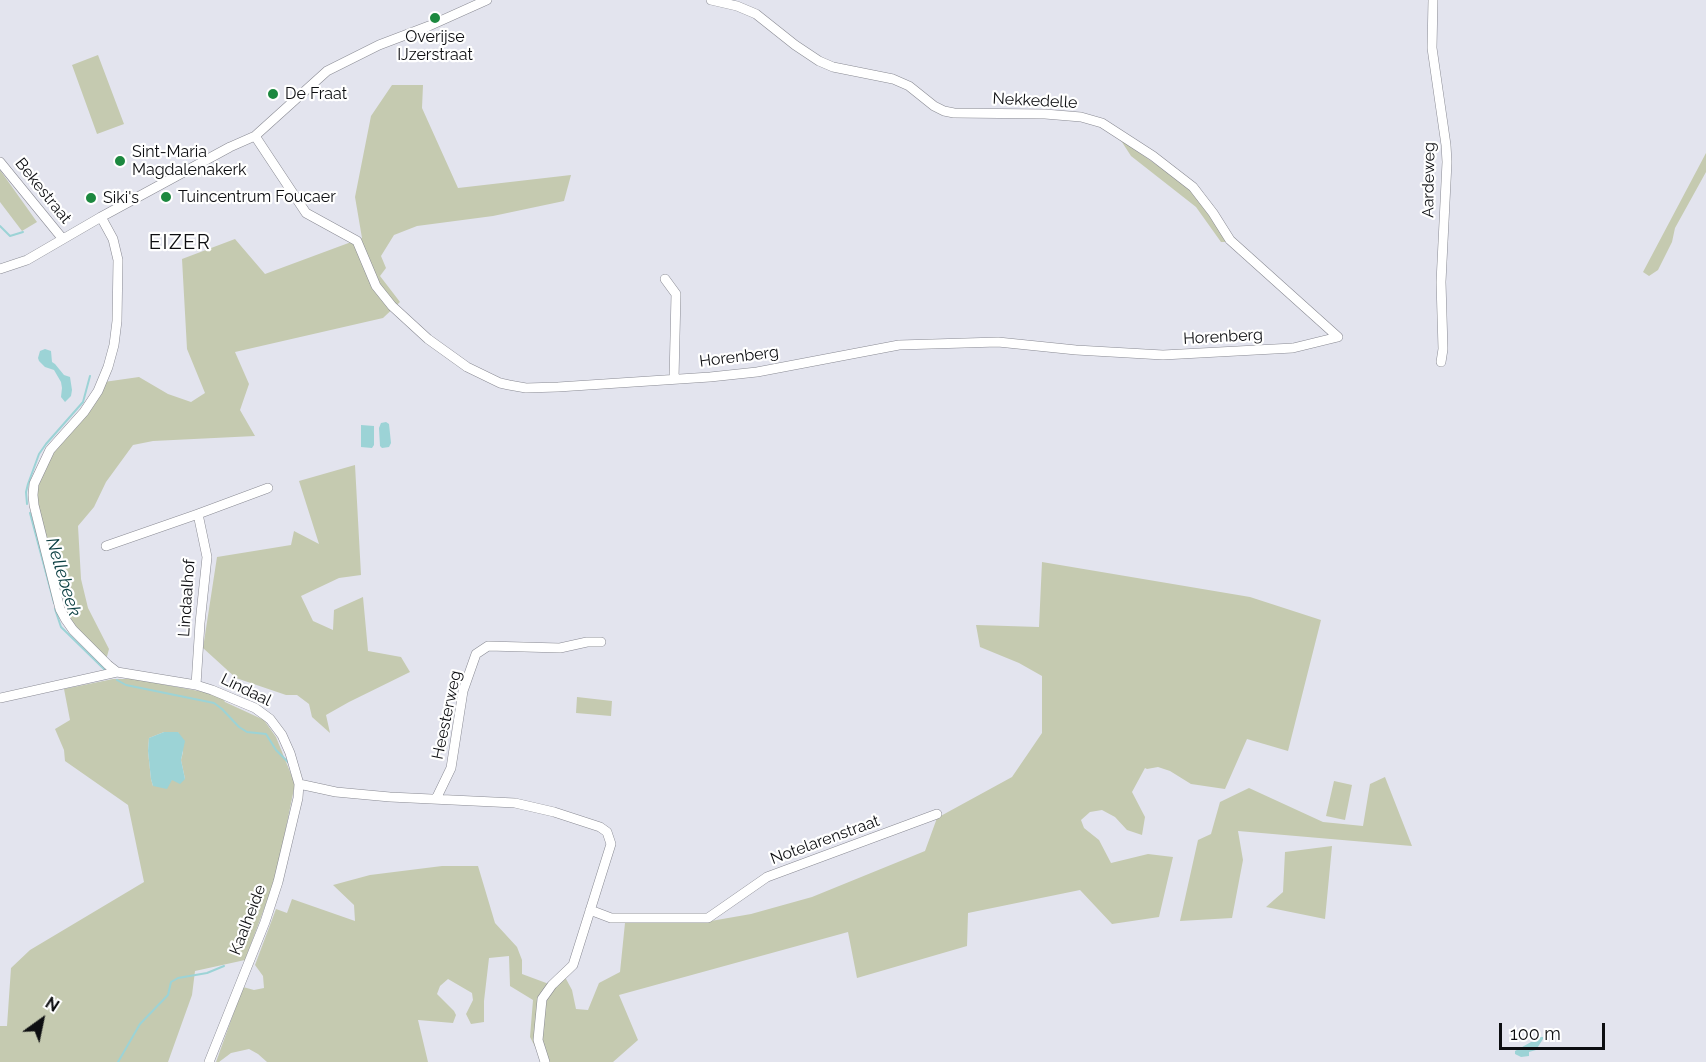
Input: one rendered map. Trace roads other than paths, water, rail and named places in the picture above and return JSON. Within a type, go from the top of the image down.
[{"type":"street","points":[[0,269],[27,260],[62,238],[230,147],[255,136],[327,71],[379,45],[429,26],[476,2],[487,0]]},
{"type":"street","name":"Nekkedelle","points":[[711,0],[737,6],[756,14],[819,61],[833,67],[893,79],[909,86],[944,111],[1072,116],[1102,123],[1153,156],[1193,187],[1230,240],[1338,337]]},
{"type":"street","name":"Aardeweg","points":[[1433,0],[1432,48],[1446,154],[1441,282],[1443,349],[1441,362]]},
{"type":"street","name":"Horenberg","points":[[255,136],[306,213],[357,241],[376,286],[392,306],[428,339],[467,367],[500,383],[526,388],[757,372],[899,345],[998,342],[1076,350],[1163,355],[1293,348],[1338,337]]},
{"type":"street","name":"Bekestraat","points":[[0,162],[62,238]]},
{"type":"street","points":[[101,217],[113,239],[118,260],[117,321],[114,345],[98,391],[84,412],[50,450],[34,484],[33,495],[60,609],[66,620],[117,672]]},
{"type":"street","points":[[665,279],[676,294],[674,379]]},
{"type":"street","points":[[106,546],[268,488]]},
{"type":"street","name":"Lindaalhof","points":[[196,685],[207,557],[198,514]]},
{"type":"street","name":"Heesterweg","points":[[436,799],[451,768],[463,692],[477,654],[488,646],[560,648],[587,642],[601,642]]},
{"type":"street","points":[[0,698],[117,672]]},
{"type":"street","name":"Lindaal","points":[[117,672],[196,685],[255,708],[270,719],[282,735],[299,784]]},
{"type":"street","points":[[299,784],[336,792],[390,797],[527,805],[604,829],[611,844],[573,965],[542,999],[538,1040],[546,1062]]},
{"type":"street","name":"Kaalheide","points":[[209,1062],[278,882],[298,798],[299,784]]},
{"type":"street","name":"Notelarenstraat","points":[[590,910],[611,918],[708,918],[766,877],[937,814]]},
{"type":"water","points":[[45,349],[51,351],[52,362],[64,375],[70,377],[71,396],[65,402],[61,397],[61,382],[54,370],[45,367],[39,361],[40,351]]},
{"type":"water","points":[[381,423],[389,424],[391,443],[389,447],[382,448],[379,428]]},
{"type":"water","points":[[361,425],[374,426],[372,448],[361,447]]},
{"type":"water","points":[[164,732],[178,732],[185,741],[181,760],[185,779],[180,784],[172,780],[167,789],[153,786],[148,751],[149,738]]},
{"type":"water","points":[[1540,1037],[1543,1039],[1536,1050],[1529,1052],[1529,1056],[1521,1057],[1515,1054],[1515,1051]]},
{"type":"waterway","name":"Nellebeek","points":[[0,226],[10,236],[23,232]]},
{"type":"waterway","name":"Nellebeek","points":[[27,504],[26,492],[39,454],[83,402],[90,376]]},
{"type":"waterway","name":"Nellebeek","points":[[30,513],[54,603]]},
{"type":"waterway","name":"Nellebeek","points":[[55,609],[61,627],[104,669]]},
{"type":"waterway","name":"Nellebeek","points":[[117,680],[126,685],[214,703],[247,732],[266,734],[276,750],[289,763]]},
{"type":"waterway","name":"Nellebeek","points":[[118,1062],[140,1024],[168,995],[171,982],[178,978],[207,973],[224,966]]},
{"type":"place","name":"Overijse IJzerstraat","points":[[435,18]]},
{"type":"place","name":"De Fraat","points":[[273,94]]},
{"type":"place","name":"Sint-Maria Magdalenakerk","points":[[120,161]]},
{"type":"place","name":"Tuincentrum Foucaer","points":[[166,197]]},
{"type":"place","name":"Siki's","points":[[91,198]]},
{"type":"district","name":"EIZER","points":[[180,243]]}]
